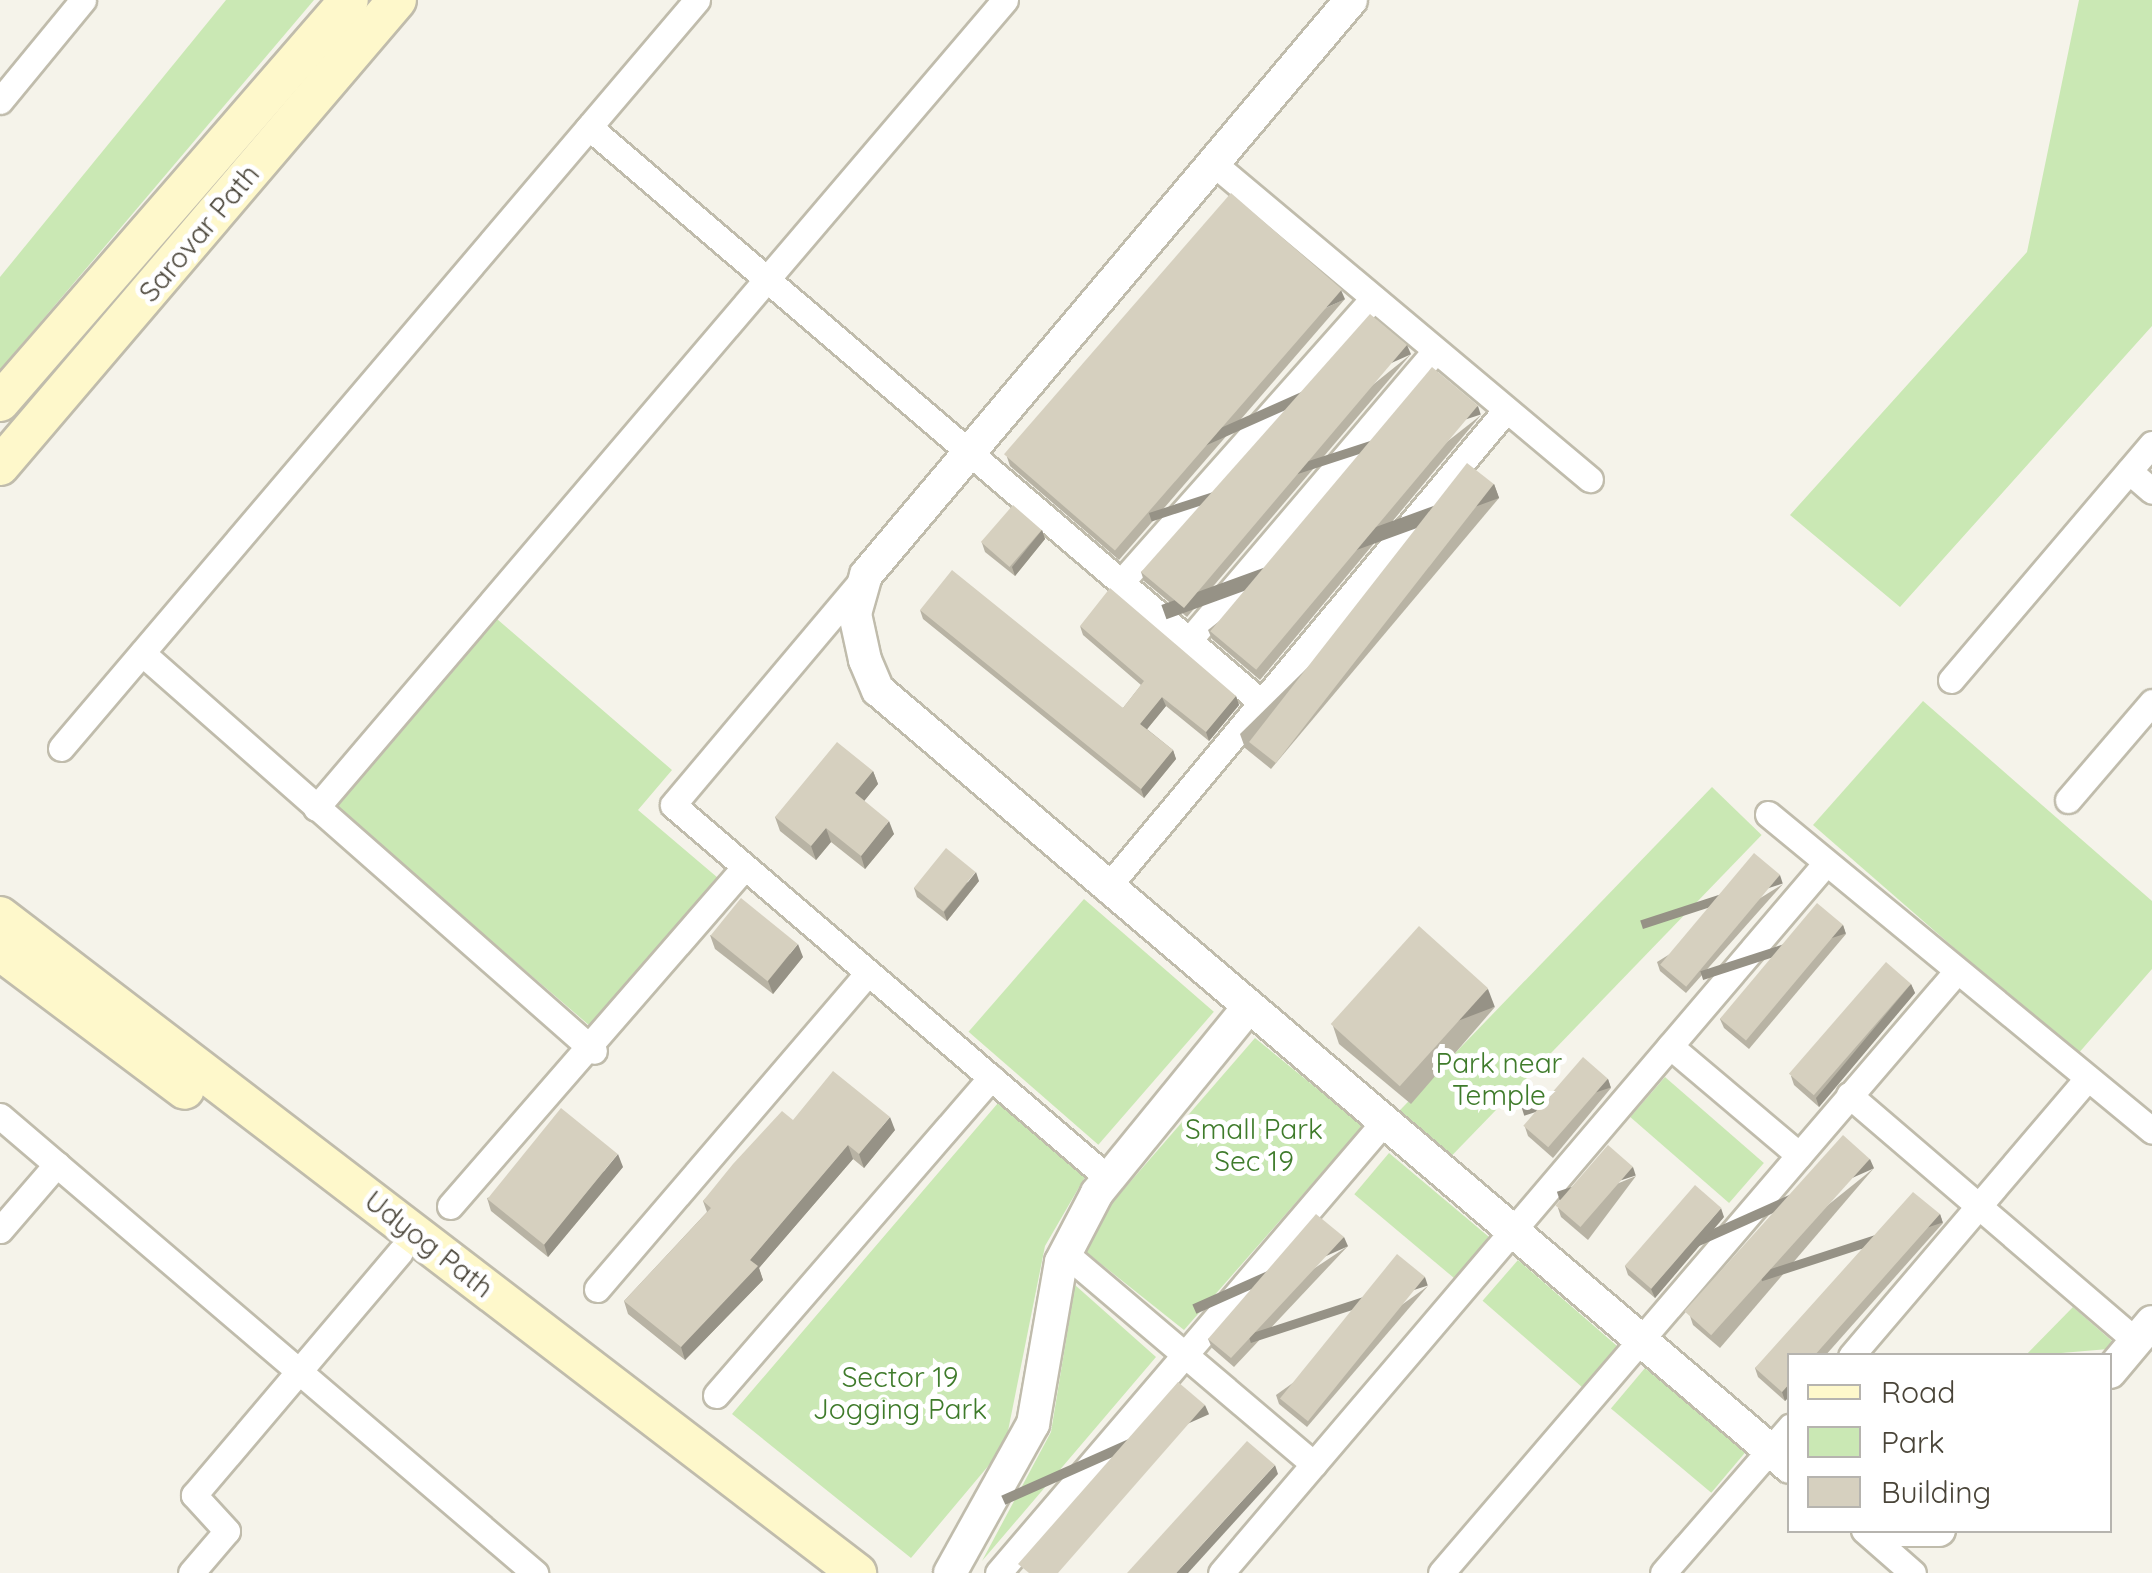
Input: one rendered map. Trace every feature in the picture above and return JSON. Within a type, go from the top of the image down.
[{"type":"main road","name":"Sarovar Path","points":[[0,402],[349,0]]},
{"type":"main road","name":"Sarovar Path","points":[[0,466],[397,0]]},
{"type":"main road","name":"Udyog Path","points":[[0,916],[857,1573]]},
{"type":"main road","name":"Udyog Path","points":[[0,951],[820,1573]]},
{"type":"street","points":[[0,101],[83,0]]},
{"type":"street","points":[[61,748],[697,0]]},
{"type":"street","points":[[316,808],[1005,0]]},
{"type":"street","points":[[1109,1178],[672,806],[1352,0]]},
{"type":"street","points":[[588,126],[974,448],[1262,703]]},
{"type":"street","points":[[1213,162],[1590,478]]},
{"type":"street","points":[[1123,580],[1373,298]]},
{"type":"street","points":[[1190,638],[1436,350]]},
{"type":"street","points":[[1106,888],[1506,410]]},
{"type":"street","points":[[1951,680],[2152,444]]},
{"type":"street","points":[[2129,471],[2152,491]]},
{"type":"street","points":[[866,575],[855,614],[878,690],[1639,1340],[1783,1448],[1663,1573]]},
{"type":"street","points":[[142,653],[594,1051]]},
{"type":"street","points":[[2068,800],[2152,702]]},
{"type":"street","points":[[1768,814],[2152,1131]]},
{"type":"street","points":[[1223,1572],[1826,862]]},
{"type":"street","points":[[450,1206],[594,1051],[744,868]]},
{"type":"street","points":[[1441,1573],[1957,971]]},
{"type":"street","points":[[596,1289],[868,973]]},
{"type":"street","points":[[950,1573],[1034,1424],[1066,1254],[1109,1178],[1248,1008]]},
{"type":"street","points":[[1670,1046],[1798,1155]]},
{"type":"street","points":[[716,1395],[991,1077]]},
{"type":"street","points":[[1854,1353],[2088,1078]]},
{"type":"street","points":[[1850,1096],[1978,1206],[2147,1330],[2112,1370]]},
{"type":"street","points":[[0,1116],[535,1573]]},
{"type":"street","points":[[998,1573],[1383,1123]]},
{"type":"street","points":[[0,1230],[56,1164]]},
{"type":"street","points":[[191,1573],[226,1531],[194,1495],[400,1252]]},
{"type":"street","points":[[1066,1254],[1314,1464]]},
{"type":"street","points":[[1867,1533],[1903,1570]]},
{"type":"green space","points":[[226,0],[314,0],[0,370],[0,277]]},
{"type":"green space","points":[[2079,0],[2152,0],[2152,326],[1900,607],[1790,515],[2027,252]]},
{"type":"green space","points":[[497,619],[672,770],[638,810],[718,878],[590,1026],[334,806]]},
{"type":"green space","points":[[1923,701],[2152,901],[2152,969],[2077,1055],[1813,825]]},
{"type":"green space","name":"Park near Temple","points":[[1712,787],[1762,835],[1448,1159],[1399,1111]]},
{"type":"green space","points":[[1084,899],[1214,1012],[1098,1145],[969,1032]]},
{"type":"green space","name":"Small Park Sec 19","points":[[1255,1038],[1363,1126],[1184,1330],[1086,1252],[1111,1204]]},
{"type":"green space","points":[[1665,1077],[1764,1163],[1729,1203],[1630,1117]]},
{"type":"green space","name":"Sector 19 Jogging Park","points":[[998,1103],[1085,1177],[1045,1246],[1005,1446],[911,1558],[732,1414]]},
{"type":"green space","points":[[1389,1153],[1489,1237],[1455,1279],[1354,1194]]},
{"type":"green space","points":[[1518,1260],[1618,1347],[1582,1387],[1483,1301]]},
{"type":"green space","points":[[1075,1285],[1156,1357],[982,1561],[1051,1432]]},
{"type":"green space","points":[[2073,1307],[2120,1348],[2061,1353],[2028,1353]]},
{"type":"green space","points":[[1645,1368],[1745,1452],[1711,1493],[1611,1409]]},
{"type":"building","points":[[1231,193],[1342,289],[1115,551],[1004,454]]},
{"type":"building","points":[[1370,314],[1407,345],[1184,608],[1141,572]]},
{"type":"building","points":[[1432,367],[1478,406],[1256,670],[1210,631]]},
{"type":"building","points":[[1467,463],[1494,484],[1276,763],[1249,742]]},
{"type":"building","points":[[1013,505],[1042,530],[1010,567],[981,542]]},
{"type":"building","points":[[952,570],[1123,708],[1144,681],[1080,626],[1110,588],[1236,696],[1206,732],[1162,697],[1140,724],[1173,750],[1141,789],[920,610]]},
{"type":"building","points":[[837,742],[873,771],[855,793],[889,821],[861,856],[826,828],[811,846],[775,817]]},
{"type":"building","points":[[946,848],[976,872],[943,912],[914,888]]},
{"type":"building","points":[[1754,853],[1780,875],[1686,987],[1660,965]]},
{"type":"building","points":[[741,898],[798,944],[768,981],[711,935]]},
{"type":"building","points":[[1817,903],[1843,925],[1746,1041],[1720,1019]]},
{"type":"building","points":[[1419,926],[1488,988],[1400,1086],[1331,1024]]},
{"type":"building","points":[[1886,962],[1911,984],[1814,1095],[1789,1074]]},
{"type":"building","points":[[1583,1057],[1608,1079],[1548,1147],[1523,1126]]},
{"type":"building","points":[[833,1071],[890,1117],[859,1154],[848,1145],[750,1260],[758,1266],[681,1347],[624,1301],[711,1208],[703,1201],[733,1164],[782,1111],[793,1120]]},
{"type":"building","points":[[561,1108],[618,1154],[544,1245],[487,1199]]},
{"type":"building","points":[[1843,1135],[1870,1159],[1711,1335],[1684,1311]]},
{"type":"building","points":[[1608,1145],[1633,1167],[1580,1227],[1556,1205]]},
{"type":"building","points":[[1695,1185],[1721,1208],[1651,1289],[1625,1266]]},
{"type":"building","points":[[1913,1192],[1940,1214],[1817,1353],[1787,1353],[1787,1386],[1782,1392],[1755,1368]]},
{"type":"building","points":[[1316,1214],[1344,1237],[1231,1358],[1208,1339]]},
{"type":"building","points":[[1397,1254],[1425,1277],[1308,1421],[1280,1399]]},
{"type":"building","points":[[1178,1382],[1205,1405],[1058,1573],[1029,1573],[1018,1564]]},
{"type":"building","points":[[1247,1441],[1275,1465],[1176,1573],[1127,1573]]}]
